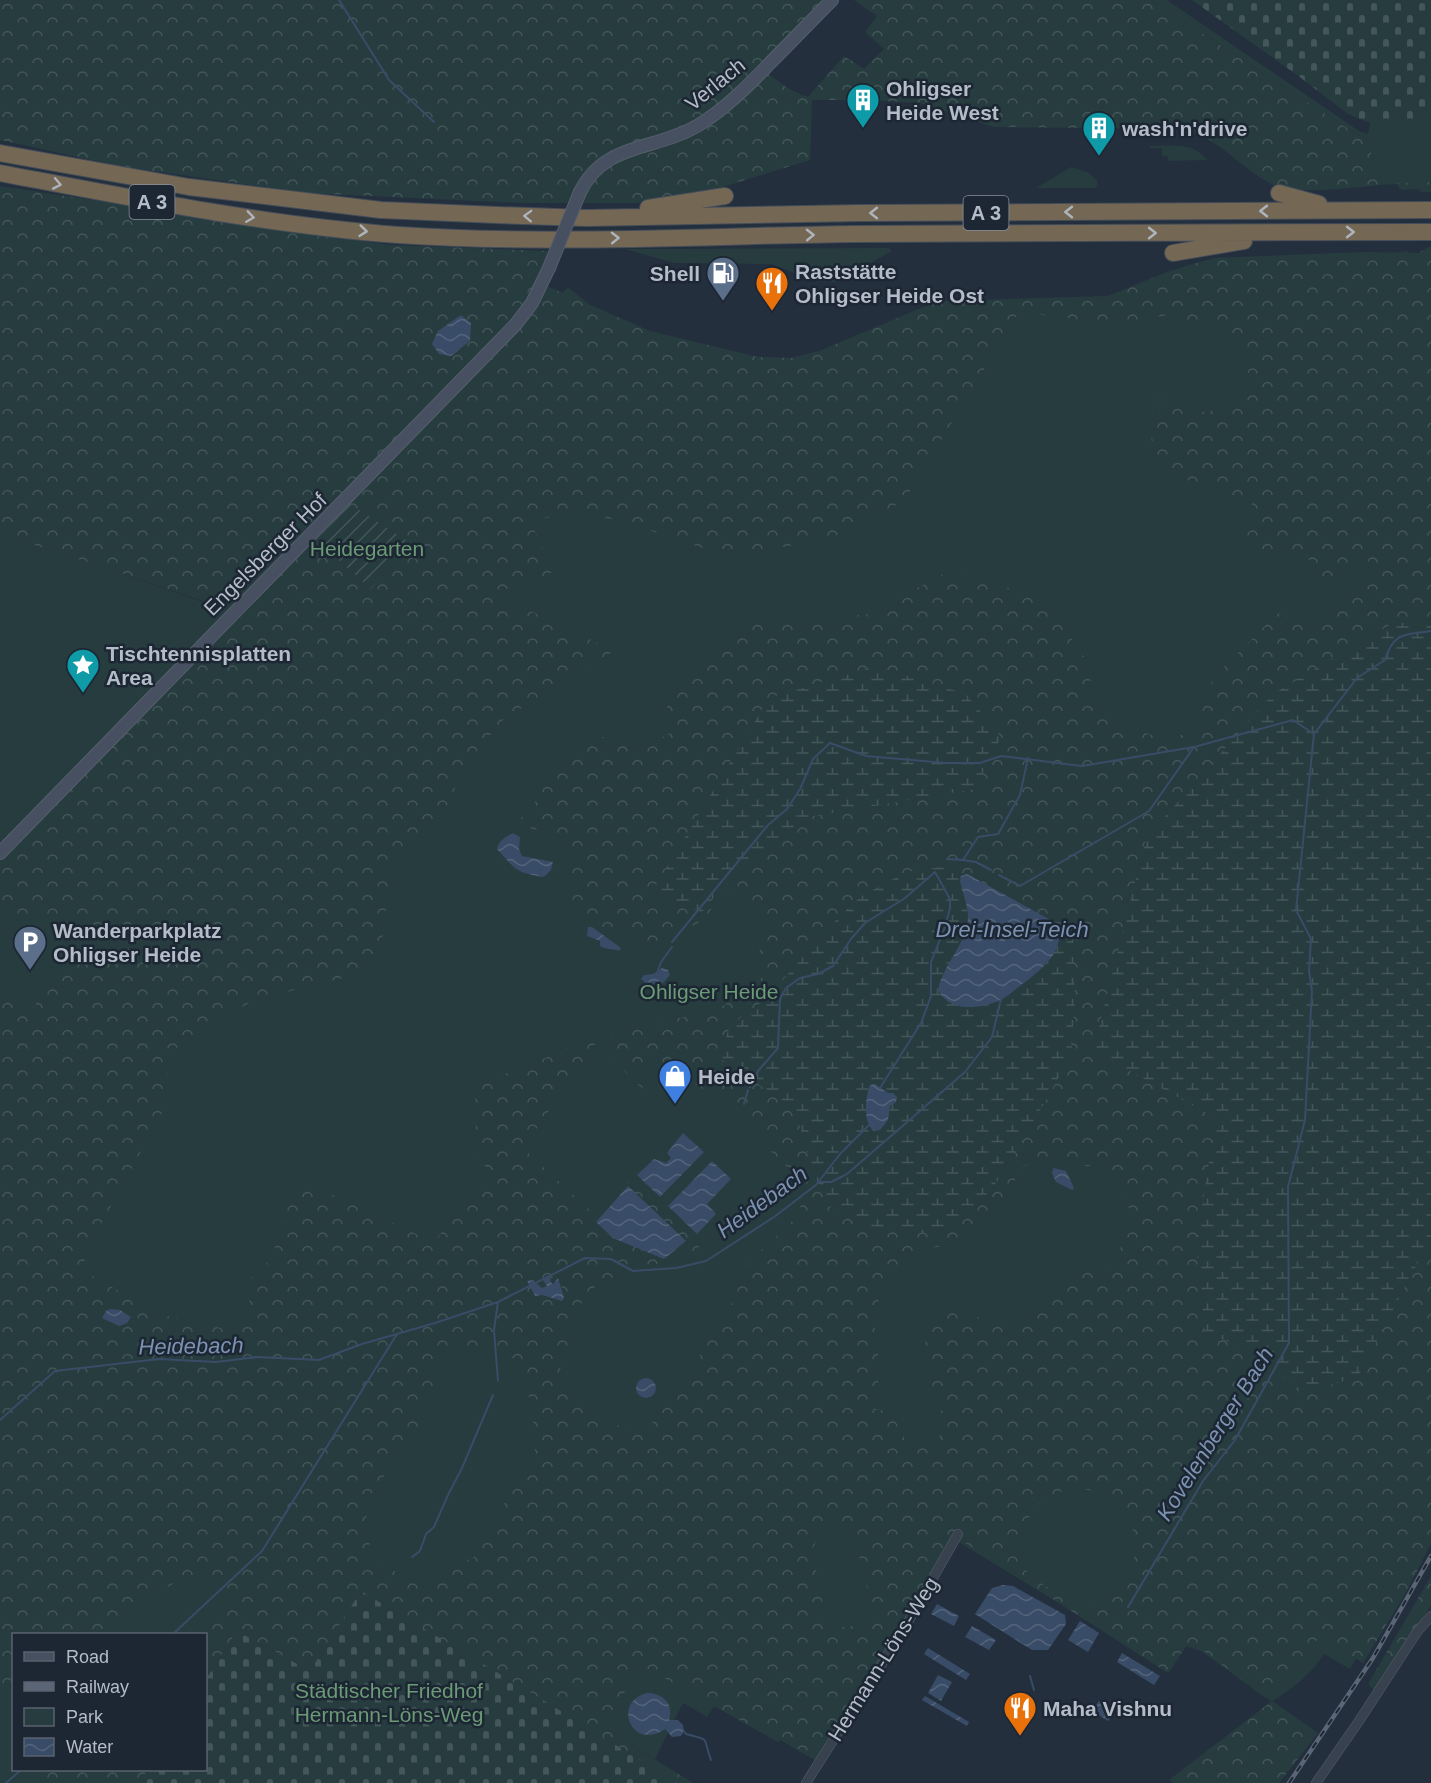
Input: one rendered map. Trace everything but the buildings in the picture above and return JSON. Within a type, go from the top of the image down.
[{"type":"highway","name":"A 3","points":[[0,153],[189,187],[381,210],[586,218],[861,213],[1431,210]]},
{"type":"highway","name":"A 3","points":[[0,173],[187,209],[399,235],[536,240],[855,234],[1431,232]]},
{"type":"highway","points":[[1279,193],[1316,203],[1386,210]]},
{"type":"highway","points":[[586,218],[725,196]]},
{"type":"highway","points":[[1173,253],[1292,233]]},
{"type":"highway","points":[[536,240],[592,249]]},
{"type":"street","name":"Verlach","points":[[548,271],[580,192],[589,177],[601,164],[618,155],[672,137],[696,126],[722,109],[832,0]]},
{"type":"street","name":"Engelsberger Hof","points":[[0,853],[516,324],[532,303],[548,271]]},
{"type":"street","name":"Hermann-Löns-Weg","points":[[806,1783],[905,1627],[958,1534]]},
{"type":"street","points":[[1316,1783],[1417,1632],[1431,1616]]},
{"type":"green space","points":[[0,0],[839,0],[769,74],[797,93],[808,97],[844,56],[864,69],[884,49],[865,32],[877,16],[854,0],[1151,0],[1367,141],[1382,185],[1325,190],[1281,188],[1260,177],[1209,140],[1186,129],[994,127],[920,103],[812,100],[810,160],[700,194],[654,203],[518,203],[307,193],[120,166],[0,140]]},
{"type":"green space","points":[[1151,0],[1167,0],[1359,131],[1368,134],[1370,123],[1431,123],[1431,182],[1382,185],[1367,141]]},
{"type":"green space","points":[[1192,0],[1431,0],[1431,123],[1370,123],[1348,114]]},
{"type":"green space","points":[[1150,146],[1189,148],[1202,154],[1207,160],[1169,161],[1167,156],[1162,156],[1162,148],[1150,148]]},
{"type":"green space","points":[[1071,167],[1087,172],[1097,180],[1097,186],[1095,188],[1036,188]]},
{"type":"green space","points":[[1431,182],[1431,192],[1422,192],[1418,189],[1402,190],[1398,187],[1398,183]]},
{"type":"green space","name":"Ohligser Heide","points":[[0,186],[389,245],[548,251],[538,280],[549,287],[650,331],[758,357],[791,358],[819,351],[938,301],[1108,296],[1167,272],[1213,258],[1364,252],[1418,253],[1431,246],[1431,1543],[1407,1591],[1363,1663],[1320,1636],[1294,1674],[1264,1697],[1190,1641],[1168,1673],[953,1535],[816,1760],[780,1738],[778,1742],[639,1664],[606,1729],[693,1783],[677,1783],[601,1736],[310,1671],[237,1631],[207,1677],[207,1633],[203,1633],[228,1596],[203,1576],[182,1578],[96,1633],[12,1633],[12,1687],[0,1694],[0,991],[33,1008],[74,951],[68,947],[70,941],[24,913],[22,917],[15,913],[0,926],[0,846],[225,615],[220,607],[0,534]],"holes":[[[1019,312],[1115,324],[1168,315],[1185,322],[1207,325],[1238,345],[1251,380],[1240,407],[1193,413],[1160,397],[1148,423],[1158,469],[1252,503],[1245,541],[1264,557],[1287,550],[1317,563],[1317,575],[1325,580],[1337,579],[1364,556],[1367,557],[1369,563],[1367,571],[1346,596],[1317,620],[1298,623],[1283,613],[1277,614],[1213,678],[1197,727],[1169,741],[1099,717],[1085,658],[1058,620],[1029,596],[996,583],[967,578],[951,570],[869,614],[737,626],[669,701],[667,708],[674,722],[672,732],[654,742],[608,739],[595,734],[555,763],[538,799],[525,812],[517,825],[570,838],[573,918],[629,936],[633,947],[656,947],[705,919],[717,899],[727,894],[751,908],[760,918],[764,930],[759,954],[769,972],[722,1007],[703,1014],[655,1022],[570,1047],[523,1068],[475,1083],[476,1152],[491,1176],[433,1242],[307,1183],[287,1209],[271,1259],[248,1281],[250,1309],[225,1329],[163,1315],[95,1278],[83,1268],[87,1250],[167,1104],[168,1053],[249,1003],[357,975],[381,948],[392,862],[436,830],[466,764],[504,719],[614,651],[493,594],[554,572],[529,519],[579,515],[619,520],[714,552],[749,554],[833,537],[904,501]],[[967,874],[1008,897],[1041,970],[938,990]],[[596,1043],[651,1097],[655,1092],[640,1078],[644,1062],[649,1055],[771,1133],[766,1147],[792,1172],[798,1183],[801,1213],[733,1277],[732,1303],[675,1396],[647,1429],[616,1425],[568,1385],[560,1370],[576,1319],[585,1296],[609,1279],[659,1263],[705,1255],[696,1243],[629,1181],[596,1216],[523,1148]],[[1051,1159],[1070,1166],[1094,1166],[1120,1176],[1121,1192],[1127,1206],[1139,1217],[1139,1221],[1133,1225],[1111,1264],[1084,1266],[1064,1285],[1052,1304],[1029,1318],[1004,1325],[951,1306],[944,1306],[937,1310],[928,1329],[922,1358],[924,1363],[931,1366],[933,1400],[942,1409],[937,1420],[940,1439],[935,1443],[911,1445],[905,1439],[891,1413],[873,1408],[880,1372],[874,1318],[883,1284],[902,1259],[924,1249],[968,1242],[990,1219],[1024,1166]],[[533,1280],[542,1288],[550,1282],[561,1283],[564,1298],[556,1300],[542,1295]],[[470,1347],[523,1361],[537,1446],[474,1557],[436,1575],[407,1578],[371,1558],[365,1503],[423,1421],[418,1389],[440,1390],[429,1364]],[[1076,1488],[1102,1493],[1115,1501],[1126,1514],[1135,1544],[1134,1560],[1129,1574],[1120,1587],[1107,1597],[1091,1602],[1076,1601],[1052,1591],[1026,1570],[1020,1551],[1028,1520],[1039,1504],[1056,1493]],[[850,1521],[867,1588],[873,1624],[832,1628],[824,1610],[812,1549],[823,1532]]]},
{"type":"green space","points":[[888,248],[892,251],[837,282],[818,282],[772,264],[674,263],[625,249]]},
{"type":"green space","name":"Ohligser Heide","points":[[1408,251],[1413,260],[1384,1611],[1350,1669],[1324,1654],[1307,1675],[1272,1702],[1201,1651],[1186,1646],[1170,1671],[952,1538],[816,1761],[780,1740],[778,1742],[715,1705],[707,1717],[683,1703],[655,1759],[448,1633],[12,1633],[12,1771],[140,1771],[132,1783],[0,1783],[0,863],[568,287],[610,321],[727,389],[1019,311],[1030,313],[1359,257]]},
{"type":"green space","name":"Heidegarten","points":[[350,504],[409,542],[371,589],[316,540]]},
{"type":"green space","points":[[0,534],[220,608],[225,615],[0,846]]},
{"type":"green space","points":[[1431,620],[1431,1237],[1358,1377],[1300,1393],[1253,1351],[1205,1333],[1196,1242],[1216,1118],[1093,1051],[1146,838],[1273,694],[1391,624]]},
{"type":"green space","points":[[876,666],[966,694],[1001,737],[975,789],[808,817],[721,889],[702,912],[660,901],[656,885],[769,698]]},
{"type":"green space","points":[[942,867],[958,868],[968,914],[964,934],[940,980],[938,990],[962,1007],[1059,929],[1056,923],[1073,931],[1075,1000],[1071,1056],[1004,1173],[971,1213],[943,1234],[865,1228],[829,1206],[812,1170],[800,1126],[784,1101],[723,1061],[722,1049],[729,1028],[766,999],[833,923],[860,897],[906,872]],"holes":[[[880,1087],[896,1102],[890,1106],[888,1120],[880,1130],[870,1128],[867,1123],[866,1104]]]},
{"type":"green space","points":[[1431,1576],[1431,1605],[1374,1690],[1368,1684]]},
{"type":"green space","name":"Städtischer Friedhof Hermann-Löns-Weg","points":[[361,1591],[677,1783],[139,1783],[147,1771],[207,1771],[207,1677],[237,1631],[310,1671]]},
{"type":"green space","points":[[1272,1701],[1318,1733],[1279,1783],[1173,1783],[1169,1780]]},
{"type":"green space","points":[[51,1771],[147,1771],[139,1783],[35,1783]]},
{"type":"water","points":[[461,315],[471,323],[470,341],[451,356],[439,354],[432,344],[438,331]]},
{"type":"water","points":[[513,833],[520,837],[519,849],[522,856],[553,862],[551,870],[544,877],[522,872],[497,849],[501,841]]},
{"type":"water","name":"Drei-Insel-Teich","points":[[967,874],[1056,923],[1059,932],[1056,950],[1045,965],[1001,1000],[975,1007],[950,1003],[938,990],[967,924],[968,914],[960,881],[961,876]]},
{"type":"water","points":[[588,927],[592,927],[621,948],[619,951],[600,946],[600,941],[587,936]]},
{"type":"water","points":[[662,968],[668,970],[670,975],[663,983],[655,987],[654,985],[649,986],[641,979],[644,975],[653,974]]},
{"type":"water","points":[[875,1084],[897,1097],[896,1102],[890,1106],[888,1120],[880,1130],[874,1131],[868,1122],[866,1110],[870,1085]]},
{"type":"water","points":[[683,1133],[704,1152],[660,1197],[637,1175],[654,1159],[666,1163],[671,1158],[667,1153]]},
{"type":"water","points":[[712,1161],[731,1179],[707,1204],[716,1214],[697,1234],[668,1206]]},
{"type":"water","points":[[1053,1168],[1066,1171],[1074,1188],[1072,1190],[1056,1182],[1052,1173]]},
{"type":"water","points":[[628,1186],[686,1241],[664,1259],[613,1238],[596,1222]]},
{"type":"water","points":[[546,1276],[551,1277],[550,1281],[553,1284],[558,1278],[564,1298],[562,1301],[542,1295],[535,1296],[527,1281],[533,1280],[542,1288],[547,1286],[543,1280]]},
{"type":"water","points":[[110,1309],[120,1310],[131,1317],[127,1323],[119,1326],[102,1318]]},
{"type":"water","points":[[646,1378],[653,1381],[656,1388],[653,1395],[646,1398],[639,1395],[636,1388],[639,1381]]},
{"type":"water","points":[[1003,1585],[1013,1586],[1065,1615],[1066,1624],[1048,1650],[1032,1650],[975,1614],[992,1588]]},
{"type":"water","points":[[937,1604],[959,1616],[954,1626],[931,1614]]},
{"type":"water","points":[[1080,1621],[1099,1633],[1088,1652],[1068,1640]]},
{"type":"water","points":[[972,1626],[996,1640],[989,1650],[965,1637]]},
{"type":"water","points":[[928,1648],[970,1674],[966,1680],[924,1654]]},
{"type":"water","points":[[1122,1653],[1160,1676],[1154,1685],[1117,1662]]},
{"type":"water","points":[[938,1675],[952,1682],[941,1701],[928,1693]]},
{"type":"water","points":[[647,1693],[658,1695],[666,1700],[670,1709],[669,1720],[678,1720],[683,1725],[684,1731],[681,1736],[672,1737],[665,1729],[653,1734],[643,1734],[635,1730],[628,1714],[630,1706],[636,1698]]},
{"type":"water","points":[[925,1696],[969,1722],[967,1726],[922,1700]]},
{"type":"water","points":[[1099,1701],[1115,1711],[1108,1721],[1092,1711]]},
{"type":"waterway","points":[[339,0],[389,80],[434,122]]},
{"type":"waterway","name":"Heidebach","points":[[672,942],[768,825],[787,809],[800,789],[813,759],[830,743],[866,756],[946,763],[980,763],[1001,756],[1082,766],[1194,747],[1293,720],[1314,734],[1357,678],[1385,660],[1388,651],[1397,639],[1407,634],[1431,631]]},
{"type":"waterway","name":"Kovelenberger Bach","points":[[1128,1607],[1203,1481],[1235,1440],[1289,1343],[1288,1187],[1305,1120],[1312,991],[1309,971],[1311,939],[1296,910],[1314,734]]},
{"type":"waterway","points":[[999,875],[1020,886],[1149,811],[1194,747]]},
{"type":"waterway","name":"Heidebach","points":[[947,859],[963,860],[978,837],[998,834],[1020,795],[1028,758]]},
{"type":"waterway","points":[[963,860],[976,862],[991,870]]},
{"type":"waterway","points":[[750,1087],[758,1071],[778,1048],[780,999],[786,988],[800,978],[818,974],[833,966],[865,923],[905,898],[935,872],[950,899],[950,908],[931,962],[931,996],[921,1023],[880,1088]]},
{"type":"waterway","points":[[658,970],[672,947]]},
{"type":"waterway","points":[[818,1182],[831,1182],[847,1174],[965,1072],[992,1037],[1001,999]]},
{"type":"waterway","points":[[744,1104],[748,1090]]},
{"type":"waterway","name":"Heidebach","points":[[0,1420],[55,1371],[159,1359],[216,1362],[257,1357],[319,1360],[362,1344],[498,1302],[585,1258],[611,1259],[633,1271],[676,1268],[706,1261],[774,1217],[816,1185],[840,1154],[869,1125]]},
{"type":"waterway","points":[[498,1302],[494,1330],[498,1381]]},
{"type":"waterway","name":"Heidebach","points":[[174,1633],[262,1551],[397,1334]]},
{"type":"waterway","points":[[412,1557],[420,1551],[426,1534],[434,1527],[493,1395]]},
{"type":"waterway","points":[[1030,1676],[1034,1690]]},
{"type":"waterway","points":[[684,1731],[686,1734],[705,1741],[711,1760]]},
{"type":"waterway","name":"Heidebach","points":[[6,1783],[20,1771]]},
{"type":"railway","points":[[1289,1783],[1373,1658],[1431,1556]]},
{"type":"place","name":"Ohligser Heide West","points":[[863,129]]},
{"type":"place","name":"wash'n'drive","points":[[1099,157]]},
{"type":"place","name":"Shell","points":[[723,302]]},
{"type":"place","name":"Raststätte Ohligser Heide Ost","points":[[772,312]]},
{"type":"place","name":"Tischtennisplatten Area","points":[[83,694]]},
{"type":"place","name":"Wanderparkplatz Ohligser Heide","points":[[30,971]]},
{"type":"place","name":"Heide","points":[[675,1105]]},
{"type":"place","name":"Maha Vishnu","points":[[1020,1737]]}]
